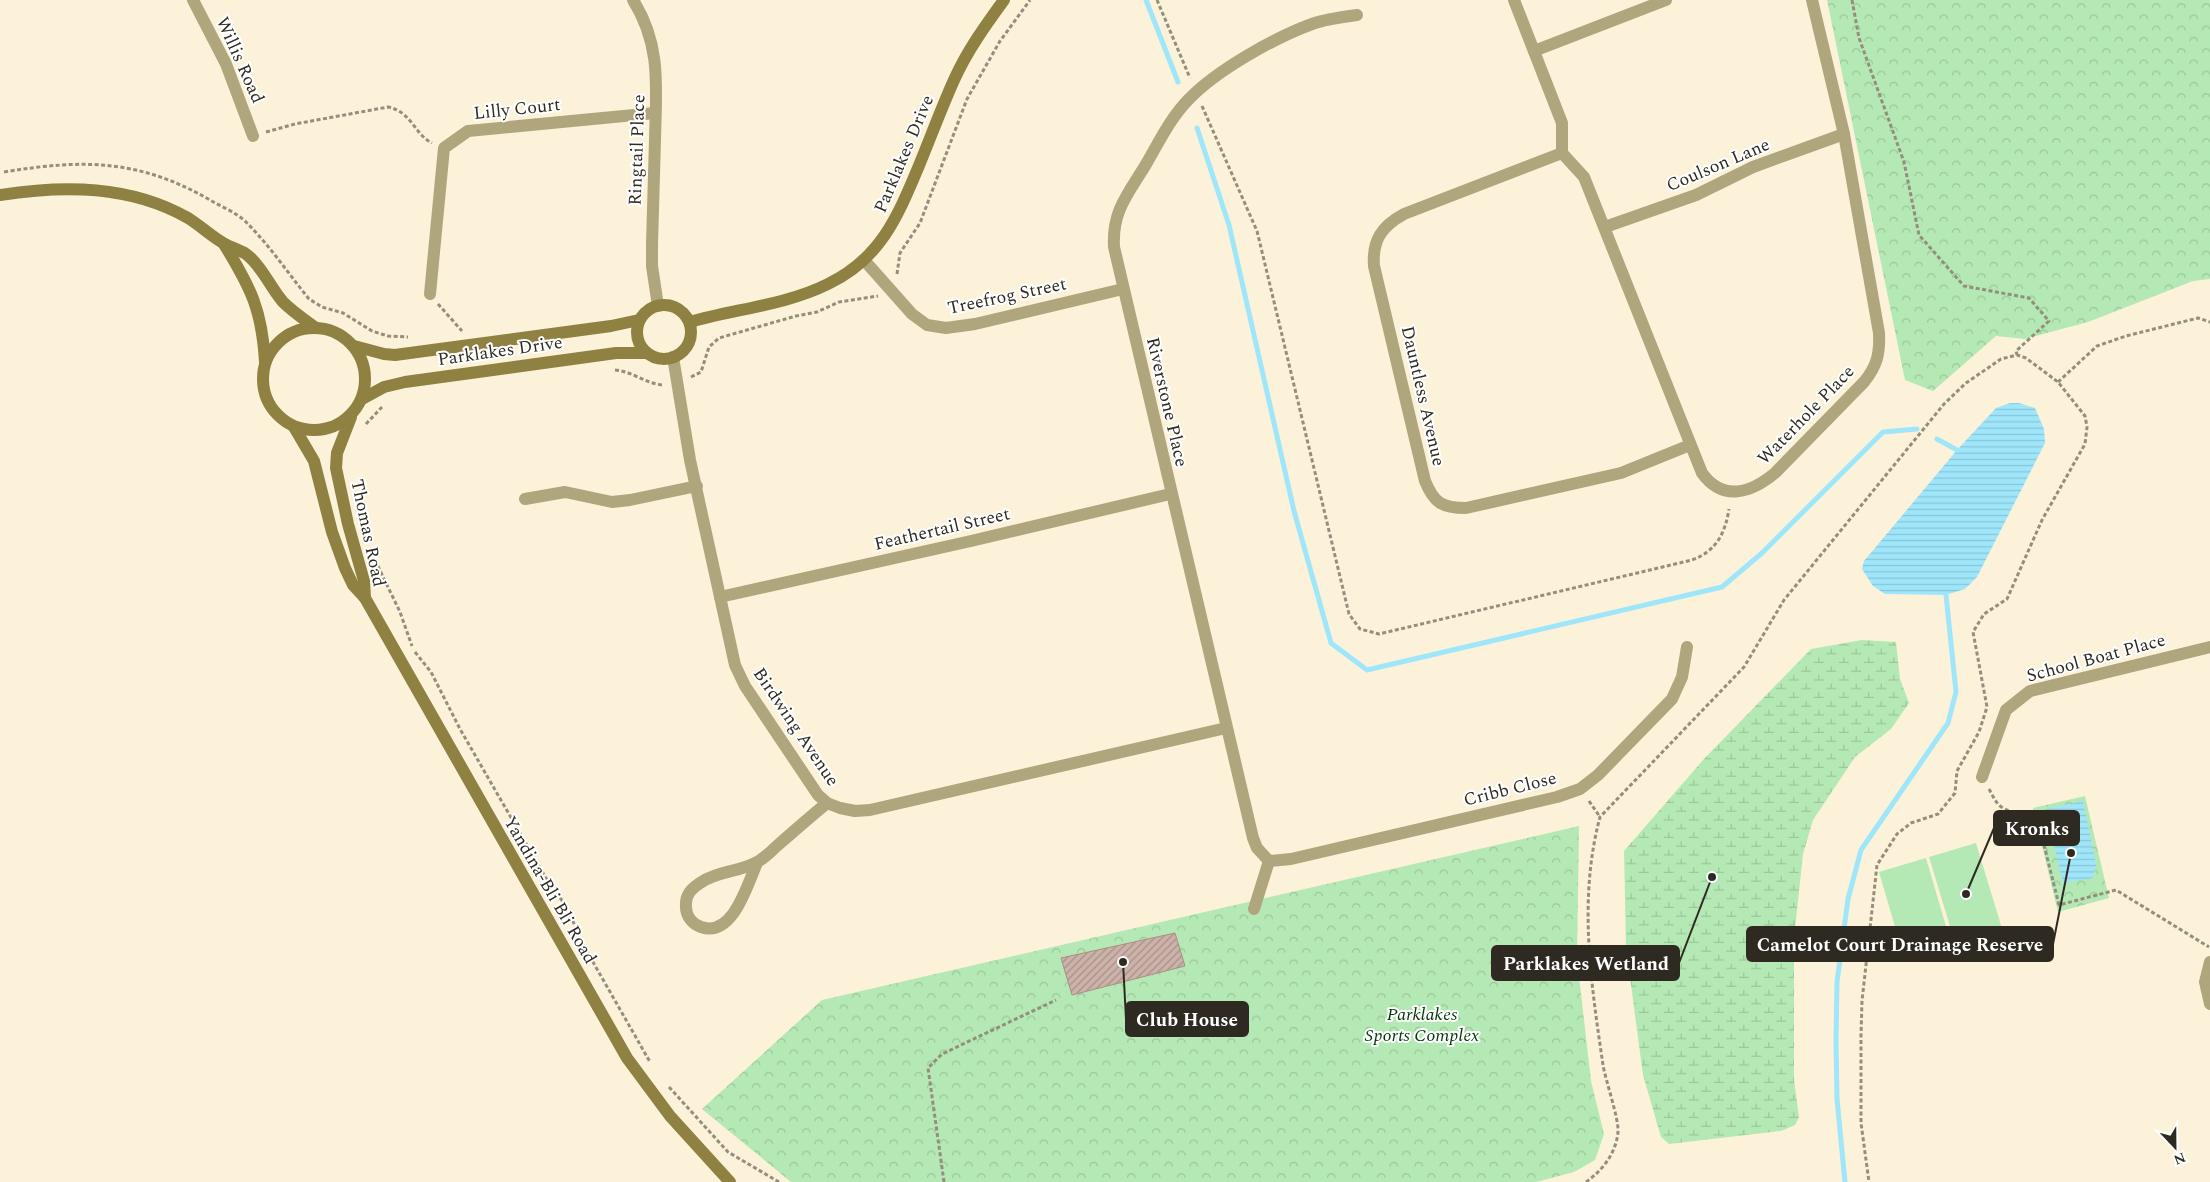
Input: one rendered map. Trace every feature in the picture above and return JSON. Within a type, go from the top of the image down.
[{"type":"main road","name":"Parklakes Drive","points":[[690,322],[804,294],[828,284],[851,271],[878,246],[901,210],[955,79],[976,39],[1004,0]]},
{"type":"main road","points":[[0,195],[52,188],[115,192],[161,206],[187,218],[224,244],[246,254],[261,271],[282,301],[316,328]]},
{"type":"main road","points":[[224,244],[253,296],[263,332],[266,362]]},
{"type":"main road","points":[[658,306],[675,308],[682,312],[690,322],[689,342],[685,349],[673,357],[659,359],[647,353],[638,342],[636,335],[639,320],[644,313],[658,306]]},
{"type":"main road","name":"Parklakes Drive","points":[[354,346],[384,354],[395,354],[611,326],[639,320]]},
{"type":"main road","points":[[316,328],[330,330],[343,336],[354,346],[362,358],[366,371],[366,386],[362,399],[353,414],[341,424],[326,430],[310,431],[294,427],[274,412],[263,388],[263,375],[271,350],[280,341],[303,329],[316,328]]},
{"type":"main road","name":"Parklakes Drive","points":[[362,399],[384,387],[404,382],[616,353],[647,353]]},
{"type":"main road","name":"Thomas Road","points":[[353,414],[337,453],[336,468],[349,530],[364,581],[364,598]]},
{"type":"main road","name":"Thomas Road","points":[[294,427],[314,461],[332,532],[345,568],[352,585],[364,598]]},
{"type":"main road","name":"Yandina-Bli Bli Road","points":[[364,598],[627,1058],[670,1116],[730,1182]]},
{"type":"street","name":"Willis Road","points":[[193,0],[226,64],[253,136]]},
{"type":"street","name":"Ringtail Place","points":[[633,0],[646,24],[656,58],[652,266],[658,306]]},
{"type":"street","points":[[1514,0],[1562,123],[1562,153]]},
{"type":"street","points":[[1534,51],[1666,0]]},
{"type":"street","name":"Waterhole Place","points":[[1562,153],[1584,177],[1690,445],[1708,482],[1721,489],[1734,492],[1762,484],[1874,369],[1879,354],[1880,333],[1844,134],[1812,0]]},
{"type":"street","name":"Riverstone Place","points":[[1269,861],[1257,848],[1253,838],[1226,728],[1123,289],[1114,247],[1115,220],[1122,204],[1173,119],[1188,100],[1201,88],[1259,49],[1287,35],[1314,23],[1357,15]]},
{"type":"street","name":"Lilly Court","points":[[444,148],[468,131],[655,113]]},
{"type":"street","name":"Coulson Lane","points":[[1605,228],[1696,195],[1753,166],[1844,134]]},
{"type":"street","points":[[430,294],[444,148]]},
{"type":"street","name":"Dauntless Avenue","points":[[1562,153],[1404,214],[1383,228],[1376,239],[1373,252],[1374,266],[1430,496],[1440,504],[1451,508],[1466,508],[1621,473],[1690,445]]},
{"type":"street","name":"Treefrog Street","points":[[864,260],[912,314],[927,325],[946,328],[975,324],[1123,289]]},
{"type":"street","name":"Birdwing Avenue","points":[[673,357],[690,460],[739,676],[810,785],[827,803],[855,811],[870,810],[1226,728]]},
{"type":"street","points":[[525,499],[566,492],[612,502],[697,486]]},
{"type":"street","name":"Feathertail Street","points":[[720,597],[1170,494]]},
{"type":"street","name":"School Boat Place","points":[[1982,777],[2006,710],[2030,691],[2210,646]]},
{"type":"street","name":"Cribb Close","points":[[1269,861],[1279,861],[1557,797],[1580,789],[1598,775],[1672,699],[1682,677],[1687,647]]},
{"type":"street","points":[[757,863],[736,910],[728,922],[716,928],[706,928],[697,925],[690,919],[686,910],[686,900],[690,890],[703,881],[757,863],[827,803]]},
{"type":"street","points":[[1254,908],[1269,861]]},
{"type":"street","points":[[2210,962],[2205,982],[2210,1004]]},
{"type":"path","points":[[610,369],[629,373],[662,385],[698,376],[709,347],[719,338],[796,316],[817,312],[839,302],[874,298],[883,294],[897,280],[897,263],[900,253],[920,223],[967,99],[1000,41],[1030,0]]},
{"type":"path","points":[[1157,0],[1193,85]]},
{"type":"path","points":[[1852,0],[1858,38],[1904,162],[1919,235],[1964,286],[2029,298],[2050,321],[2016,351],[2017,355]]},
{"type":"path","points":[[1199,99],[1258,231],[1349,614],[1360,629],[1379,634],[1692,560],[1703,556],[1719,541],[1730,509]]},
{"type":"path","points":[[253,136],[295,124],[388,107],[398,109],[407,116],[428,141],[444,148]]},
{"type":"path","points":[[430,294],[464,333]]},
{"type":"path","points":[[2058,382],[2097,346],[2126,336],[2198,318],[2210,322]]},
{"type":"path","points":[[1586,1182],[1599,1173],[1607,1161],[1615,1147],[1618,1130],[1606,1081],[1590,974],[1587,908],[1592,845],[1600,817],[1744,667],[1758,646],[1766,627],[1784,600],[1944,404],[1966,383],[2001,359],[2017,355],[2026,358],[2058,382],[2085,416],[2088,427],[2085,444],[2042,520],[2007,599],[1984,614],[1974,632],[1986,707],[1980,732],[1957,771],[1956,793],[1938,814],[1911,822],[1897,834],[1877,865],[1860,1036],[1861,1123],[1869,1182]]},
{"type":"path","points":[[361,430],[373,414],[390,401]]},
{"type":"path","points":[[372,555],[396,601],[406,634],[414,652],[431,672],[460,729],[547,880],[566,906],[594,963],[655,1069]]},
{"type":"path","points":[[1982,777],[1995,800],[2004,808],[2030,816],[2039,825],[2059,905],[2116,890],[2210,948]]},
{"type":"path","points":[[1580,789],[1600,817]]},
{"type":"path","points":[[944,1182],[928,1068],[942,1054],[1056,1000]]},
{"type":"path","points":[[665,1082],[728,1152],[779,1182]]},
{"type":"green space","points":[[1827,0],[2210,0],[2210,279],[2193,281],[2088,322],[2025,339],[1996,336],[1933,391],[1905,380]]},
{"type":"green space","points":[[1862,640],[1896,642],[1900,679],[1909,703],[1891,729],[1855,757],[1813,820],[1803,854],[1794,938],[1794,1080],[1799,1117],[1795,1125],[1781,1131],[1669,1144],[1661,1137],[1643,1075],[1626,947],[1624,851],[1704,759],[1811,649]]},
{"type":"green space","points":[[2085,796],[2109,898],[2058,912],[2033,808]]},
{"type":"green space","name":"Parklakes Sports Complex","points":[[1579,826],[1577,959],[1591,1081],[1604,1134],[1595,1160],[1574,1172],[1536,1182],[791,1182],[702,1109],[822,1000]]},
{"type":"green space","points":[[1976,843],[2003,932],[1956,946],[1929,857]]},
{"type":"green space","points":[[1926,858],[1952,947],[1905,961],[1879,872]]},
{"type":"water","points":[[2010,403],[2019,403],[2035,408],[2044,429],[2045,443],[1977,577],[1965,589],[1946,595],[1885,594],[1873,586],[1862,569],[1864,561],[1957,450],[1996,408]]},
{"type":"water","points":[[2083,801],[2096,865],[2093,878],[2063,883],[2045,809]]},
{"type":"building","points":[[1175,933],[1185,966],[1072,995],[1061,958]]},
{"type":"waterway","points":[[1146,0],[1178,82]]},
{"type":"waterway","points":[[1197,128],[1229,225],[1294,511],[1331,643],[1367,670],[1722,587],[1762,553],[1883,432],[1917,429]]},
{"type":"waterway","points":[[1937,439],[1957,450]]},
{"type":"waterway","points":[[1845,1182],[1837,1099],[1836,1041],[1837,982],[1848,899],[1861,850],[1948,723],[1956,692],[1946,595]]},
{"type":"place","name":"Camelot Court Drainage Reserve","points":[[2071,853]]},
{"type":"place","name":"Parklakes Wetland","points":[[1712,877]]},
{"type":"place","name":"Kronks","points":[[1966,894]]},
{"type":"place","name":"Club House","points":[[1123,962]]}]
